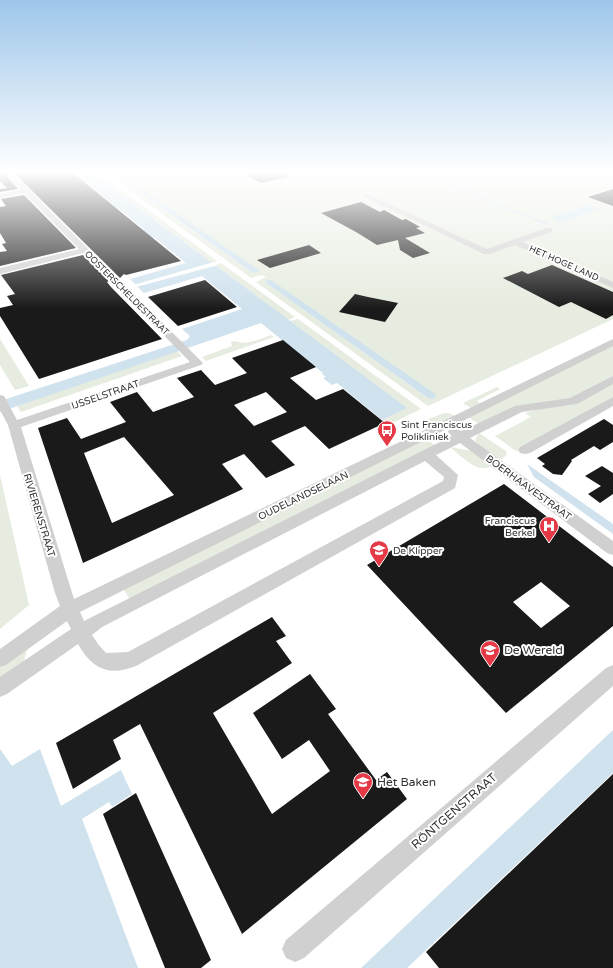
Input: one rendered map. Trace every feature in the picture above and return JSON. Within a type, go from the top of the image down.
[{"type":"street","name":"OOSTERSCHELDESTRAAT","points":[[51,217],[197,363]]},
{"type":"street","points":[[413,217],[488,252],[550,230]]},
{"type":"street","name":"HET HOGE LAND","points":[[516,242],[613,285]]},
{"type":"street","points":[[0,271],[84,250]]},
{"type":"street","name":"OUDELANDSELAAN","points":[[0,659],[70,609],[613,342]]},
{"type":"street","name":"IJSSELSTRAAT","points":[[14,425],[197,363]]},
{"type":"street","name":"OUDELANDSELAAN","points":[[0,688],[39,663],[82,632],[122,609],[461,437],[519,409],[573,401],[613,380]]},
{"type":"street","name":"RIVIERENSTRAAT","points":[[3,403],[14,425],[64,593],[70,609],[82,632]]},
{"type":"street","points":[[525,450],[610,406]]},
{"type":"street","name":"BOERHAAVESTRAAT","points":[[444,425],[613,549]]},
{"type":"street","points":[[82,632],[94,655],[101,660],[113,662],[130,660],[450,484],[451,475],[427,455]]},
{"type":"street","name":"RÖNTGENSTRAAT","points":[[295,949],[613,674]]},
{"type":"shaded area","points":[[151,217],[158,217],[217,261],[212,263]]},
{"type":"shaded area","points":[[167,217],[175,217],[255,273],[178,217],[613,217],[613,319],[428,406],[256,282],[266,277],[262,275],[251,278]],"holes":[[[267,281],[436,397],[433,399],[428,398],[266,283]]]},
{"type":"shaded area","points":[[221,263],[295,317],[288,320],[215,265]]},
{"type":"shaded area","points":[[298,319],[421,409],[388,425],[382,420],[406,408],[290,321]]},
{"type":"shaded area","points":[[271,335],[274,337],[206,361],[202,357],[232,346],[231,342],[235,341],[244,343]]},
{"type":"shaded area","points":[[0,339],[29,386],[15,390],[0,365]]},
{"type":"shaded area","points":[[613,344],[613,376],[572,398],[549,403],[480,425],[467,416]]},
{"type":"shaded area","points":[[177,351],[182,356],[21,412],[17,406]]},
{"type":"shaded area","points":[[613,383],[613,397],[516,451],[495,436],[531,417],[525,413],[543,408],[572,405]]},
{"type":"shaded area","points":[[497,387],[500,389],[477,401],[481,404],[471,408],[463,403]]},
{"type":"shaded area","points":[[444,413],[449,413],[455,416],[428,430],[423,427],[426,420]]},
{"type":"shaded area","points":[[479,433],[506,451],[507,454],[505,457],[499,460],[477,443],[475,440]]},
{"type":"shaded area","points":[[425,438],[436,446],[130,600],[123,588]]},
{"type":"shaded area","points":[[450,447],[472,451],[491,466],[480,468],[475,466],[469,463]]},
{"type":"shaded area","points":[[0,475],[29,605],[0,629]]},
{"type":"shaded area","points":[[28,646],[23,665],[0,680],[0,665]]},
{"type":"water","points":[[66,217],[82,217],[69,220]]},
{"type":"water","points":[[129,217],[151,217],[407,408],[382,420],[337,383],[332,385],[323,378],[326,377],[322,374],[323,373],[261,323],[0,412],[0,401],[187,340],[190,336],[182,329],[242,309],[202,276],[144,293],[130,279],[186,263],[154,237],[101,251],[93,243],[145,230]]},
{"type":"water","points":[[175,217],[182,217],[260,271],[253,273]]},
{"type":"water","points":[[528,217],[533,217],[550,224],[547,225]]},
{"type":"water","points":[[553,217],[575,217],[560,222],[551,218]]},
{"type":"water","points":[[266,280],[271,280],[435,394],[436,397],[433,399],[428,398],[266,283]]},
{"type":"water","points":[[527,464],[613,524],[613,534],[534,477]]},
{"type":"water","points":[[613,730],[613,773],[407,968],[361,968]]},
{"type":"water","points":[[0,749],[12,766],[40,749],[61,806],[121,770],[132,794],[112,807],[109,802],[82,819],[138,968],[0,968]]},
{"type":"pier","points":[[214,262],[218,265],[136,287],[133,285]]},
{"type":"building","points":[[0,217],[46,217],[76,248],[0,266],[0,252],[7,251],[2,244],[6,243],[0,233]]},
{"type":"building","points":[[59,217],[127,217],[181,261],[126,275],[124,274],[120,278]]},
{"type":"building","points":[[329,217],[397,217],[402,220],[406,219],[420,227],[416,228],[425,233],[405,238],[430,253],[413,258],[400,250],[398,240],[377,245]]},
{"type":"building","points":[[309,245],[321,253],[270,268],[257,260]]},
{"type":"building","points":[[83,255],[109,281],[107,282],[111,287],[162,339],[39,379],[0,316],[0,308],[13,305],[7,296],[15,294],[1,275]]},
{"type":"building","points":[[552,265],[613,292],[613,315],[606,319],[571,302],[559,307],[503,278],[522,271],[528,274]]},
{"type":"building","points":[[205,280],[237,307],[178,326],[148,297]]},
{"type":"building","points":[[355,294],[398,303],[385,322],[339,312]]},
{"type":"building","points":[[283,340],[316,367],[290,378],[316,400],[343,389],[385,423],[329,449],[305,426],[271,441],[295,465],[266,478],[244,454],[222,464],[243,489],[83,563],[38,428],[67,418],[81,439],[126,422],[110,402],[137,392],[153,412],[194,397],[177,378],[201,370],[215,385],[247,373],[232,358]],"holes":[[[266,392],[287,412],[254,426],[234,405]],[[124,437],[174,495],[112,523],[84,453]]]},
{"type":"building","points":[[604,419],[613,425],[613,442],[600,450],[594,446],[571,460],[572,461],[562,475],[553,474],[542,466],[545,464],[537,458]]},
{"type":"building","points":[[602,466],[613,473],[613,494],[600,503],[588,494],[601,486],[585,476]]},
{"type":"building","points":[[504,484],[613,567],[613,626],[506,713],[367,565]],"holes":[[[541,582],[570,606],[541,628],[513,602]]]},
{"type":"building","points":[[272,617],[286,636],[276,641],[292,663],[213,713],[272,814],[330,771],[309,740],[282,759],[253,713],[310,674],[336,709],[328,714],[376,780],[387,772],[407,799],[242,934],[140,724],[113,740],[121,759],[73,789],[56,743]]},
{"type":"building","points":[[613,774],[613,968],[439,968],[426,952]]},
{"type":"building","points":[[136,793],[211,960],[201,968],[165,968],[103,814]]},
{"type":"place","name":"Sint Franciscus Polikliniek","points":[[387,447]]},
{"type":"place","name":"Franciscus Berkel","points":[[549,543]]},
{"type":"place","name":"De Klipper","points":[[379,567]]},
{"type":"place","name":"De Wereld","points":[[490,667]]},
{"type":"place","name":"Het Baken","points":[[363,799]]}]
